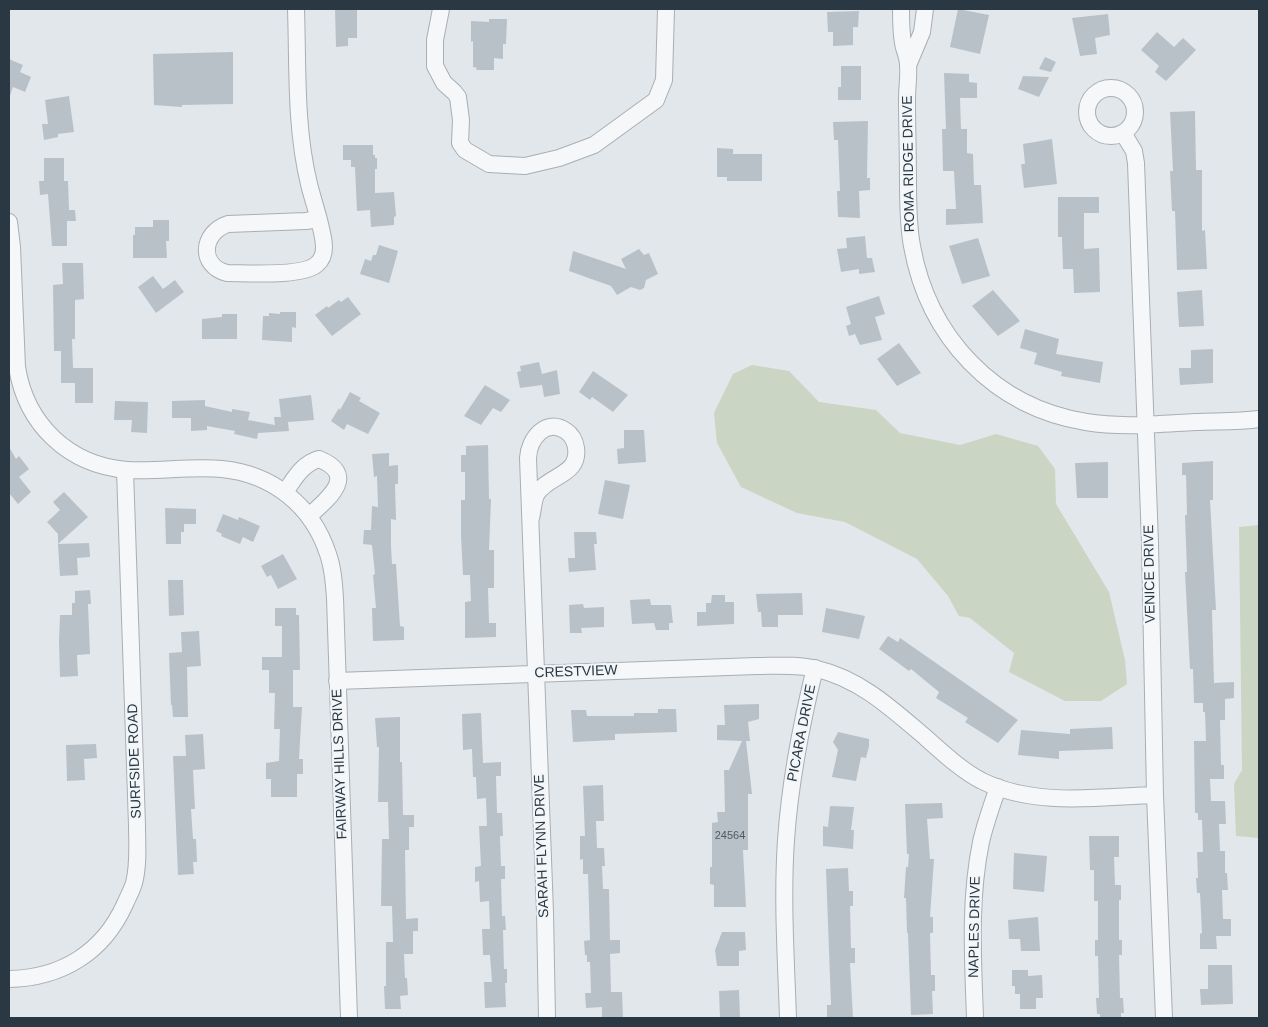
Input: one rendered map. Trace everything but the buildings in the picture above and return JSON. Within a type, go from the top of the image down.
[{"type":"street","points":[[296,9],[301,146],[306,172],[318,219],[324,249],[318,264],[306,271],[227,273],[215,268],[208,255],[207,248],[210,236],[220,226],[318,219]]},
{"type":"street","points":[[441,9],[435,40],[436,66],[444,83],[458,97],[460,143],[465,150],[479,160],[489,164],[525,166],[559,158],[594,145],[656,100],[664,80],[666,9]]},
{"type":"street","name":"ROMA RIDGE DRIVE","points":[[901,9],[902,34],[909,63],[907,99],[909,225],[916,267],[924,291],[939,324],[951,341],[981,372],[1013,397],[1036,408],[1085,422],[1113,425],[1259,419]]},
{"type":"street","name":"ROMA RIDGE DRIVE","points":[[909,63],[922,32],[925,9]]},
{"type":"street","name":"VENICE DRIVE","points":[[1123,133],[1134,151],[1136,163],[1144,424],[1150,543],[1155,795],[1164,1018]]},
{"type":"street","name":"FAIRWAY HILLS DRIVE","points":[[9,222],[12,247],[17,367],[26,402],[41,426],[61,445],[90,461],[110,467],[125,470],[222,469],[241,472],[262,479],[285,492],[309,516],[322,538],[333,576],[335,598],[349,1018]]},
{"type":"street","name":"SARAH FLYNN DRIVE","points":[[531,518],[537,495],[546,484],[569,471],[574,463],[577,453],[576,443],[571,435],[564,430],[544,429],[537,434],[528,450],[545,912],[547,1018]]},
{"type":"street","points":[[285,492],[309,462],[319,459],[335,468],[338,473],[338,482],[333,493],[309,516]]},
{"type":"street","name":"SURFSIDE ROAD","points":[[9,979],[27,979],[44,975],[62,969],[79,959],[109,931],[122,911],[134,884],[137,859],[137,825],[125,470]]},
{"type":"street","name":"CRESTVIEW","points":[[337,681],[756,666],[815,668]]},
{"type":"street","name":"PICARA DRIVE","points":[[788,1018],[785,904],[789,801],[797,752],[815,668],[849,680],[878,698],[967,773],[998,788]]},
{"type":"street","points":[[998,788],[1032,797],[1051,799],[1155,795]]},
{"type":"street","name":"NAPLES DRIVE","points":[[975,1018],[973,914],[975,880],[981,840],[998,788]]},
{"type":"green space","points":[[752,365],[789,371],[819,402],[876,410],[900,433],[960,445],[996,434],[1038,446],[1055,469],[1056,504],[1109,592],[1125,660],[1127,684],[1101,701],[1065,701],[1009,672],[1014,653],[970,618],[959,616],[948,596],[917,559],[845,522],[797,513],[741,487],[717,443],[714,413],[733,374]]},
{"type":"green space","points":[[1259,525],[1259,838],[1236,836],[1234,784],[1242,770],[1239,527]]}]
